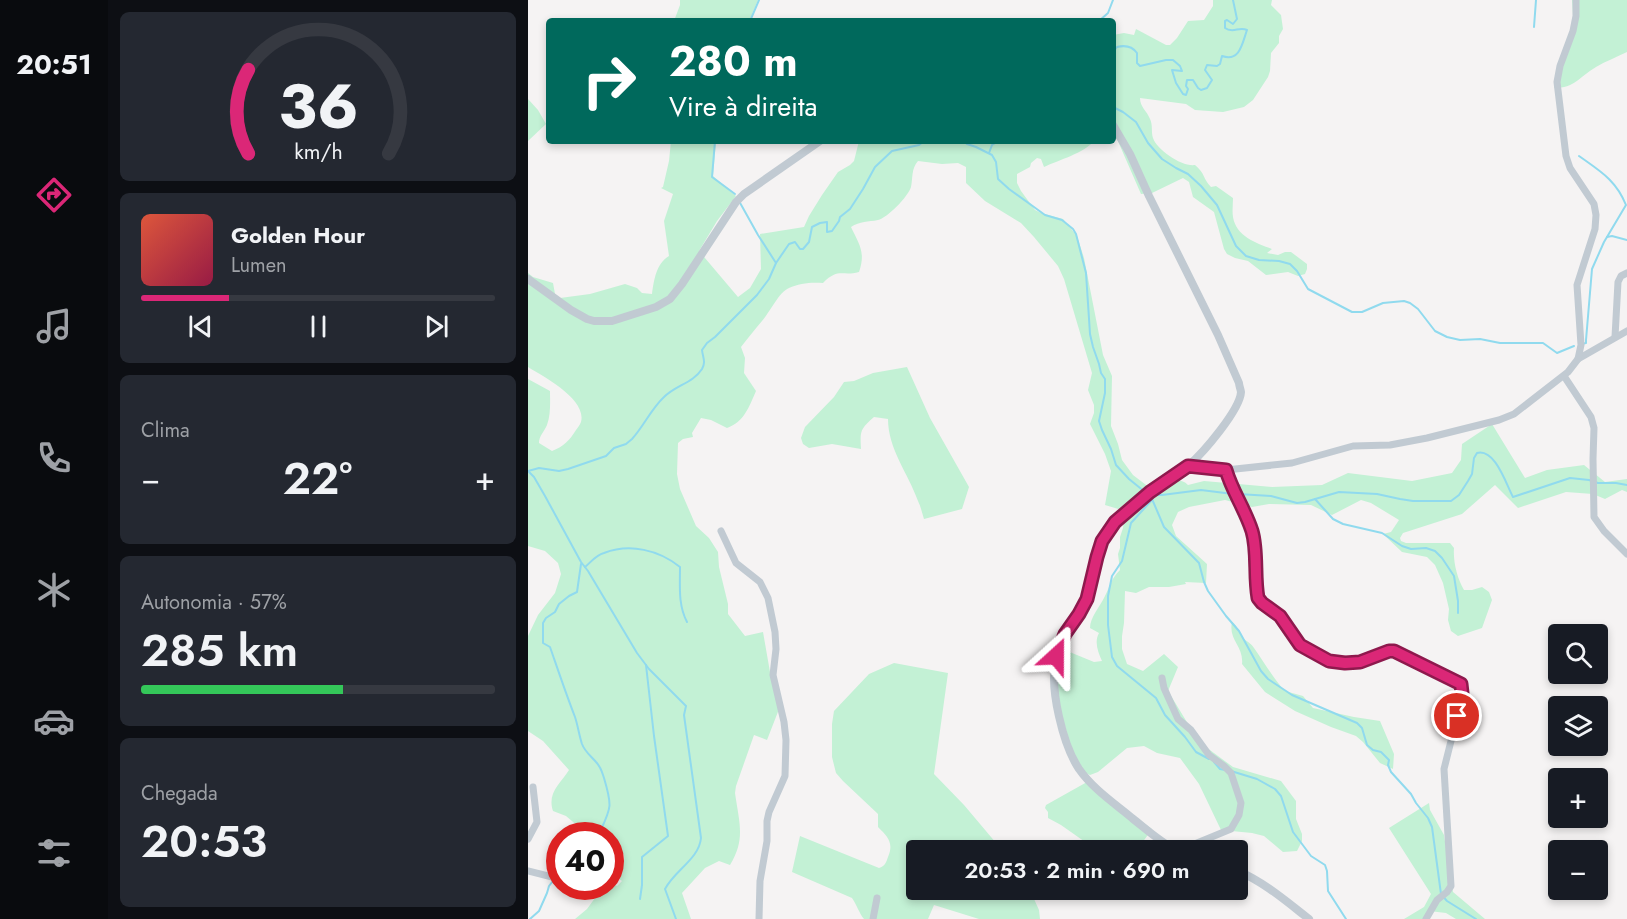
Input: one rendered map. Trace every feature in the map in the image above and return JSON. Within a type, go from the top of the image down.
[{"type":"street","points":[[1576,0],[1575,24],[1560,66],[1557,82],[1566,156],[1570,168],[1594,204],[1596,214],[1595,229],[1576,285],[1581,345],[1578,359]]},
{"type":"street","points":[[1116,129],[1218,334],[1241,392],[1227,422],[1188,466],[1147,494],[1122,515],[1105,535],[1087,599],[1065,634],[1054,665],[1054,684],[1062,728],[1078,768],[1091,784],[1161,840]]},
{"type":"street","points":[[528,279],[571,310],[594,321],[612,321],[656,307],[670,299],[682,284],[736,202],[816,144]]},
{"type":"street","points":[[1616,337],[1617,286],[1621,276],[1627,273]]},
{"type":"street","points":[[1188,466],[1226,470],[1292,463],[1353,446],[1390,445],[1492,422],[1514,414],[1564,376],[1578,359],[1627,331]]},
{"type":"street","points":[[1564,376],[1591,417],[1594,428],[1594,516],[1604,531],[1627,554]]},
{"type":"street","points":[[1226,470],[1252,533],[1258,598],[1280,616],[1300,645],[1335,662],[1360,662],[1389,651],[1396,651],[1454,680],[1462,687],[1444,769],[1451,886],[1437,900],[1426,919]]},
{"type":"street","points":[[721,531],[736,563],[760,582],[768,598],[776,641],[773,675],[786,740],[785,776],[767,820],[767,842],[760,881],[759,919]]},
{"type":"street","points":[[1162,678],[1178,719],[1191,730],[1209,755],[1231,773],[1241,803],[1239,815],[1232,829],[1205,840]]},
{"type":"street","points":[[528,839],[537,822],[533,787]]},
{"type":"street","points":[[528,871],[546,876]]},
{"type":"street","points":[[1248,876],[1310,919]]},
{"type":"street","points":[[873,919],[877,898]]},
{"type":"green space","points":[[680,0],[758,0],[750,18],[675,18]]},
{"type":"green space","points":[[1213,0],[1272,0],[1271,5],[1281,15],[1283,29],[1279,36],[1279,43],[1271,53],[1270,71],[1253,100],[1244,107],[1223,112],[1195,110],[1186,104],[1140,98],[1141,104],[1150,119],[1153,138],[1159,148],[1177,160],[1195,165],[1211,187],[1216,186],[1233,198],[1233,217],[1242,234],[1272,249],[1267,253],[1278,255],[1291,252],[1307,264],[1305,274],[1298,276],[1288,272],[1266,275],[1248,261],[1227,254],[1214,212],[1193,197],[1189,182],[1183,178],[1152,193],[1141,194],[1116,139],[1116,34],[1134,35],[1136,29],[1170,45],[1188,21],[1204,20],[1213,6]]},
{"type":"green space","points":[[1572,0],[1627,0],[1627,52],[1596,67],[1572,84],[1554,88],[1574,31]]},
{"type":"green space","points":[[528,99],[546,124],[528,141]]},
{"type":"green space","points":[[671,144],[716,144],[713,176],[736,196],[717,221],[699,251],[738,297],[750,288],[761,269],[760,234],[804,227],[838,172],[854,161],[858,144],[1091,144],[1078,153],[1044,167],[1041,159],[1037,158],[1030,167],[1017,174],[1017,183],[1035,210],[1063,219],[1077,236],[1084,258],[1103,355],[1112,376],[1111,426],[1122,460],[1133,475],[1150,488],[1175,481],[1188,485],[1204,481],[1272,487],[1322,485],[1348,473],[1412,481],[1452,473],[1461,460],[1462,444],[1492,424],[1525,478],[1547,470],[1584,465],[1605,482],[1627,479],[1627,492],[1622,490],[1605,499],[1593,494],[1566,492],[1518,508],[1495,485],[1462,514],[1403,533],[1400,538],[1406,543],[1450,543],[1454,548],[1456,570],[1464,590],[1482,587],[1489,592],[1492,600],[1482,628],[1458,636],[1451,631],[1443,583],[1435,565],[1427,557],[1402,552],[1383,534],[1391,532],[1399,520],[1371,503],[1361,500],[1332,515],[1311,505],[1269,504],[1252,507],[1225,500],[1189,507],[1178,512],[1172,525],[1176,536],[1207,564],[1206,583],[1185,582],[1186,584],[1169,587],[1149,587],[1136,593],[1125,591],[1122,649],[1127,664],[1143,671],[1164,654],[1178,667],[1168,691],[1199,742],[1233,767],[1281,781],[1296,801],[1296,819],[1302,834],[1302,841],[1297,851],[1283,852],[1264,836],[1221,830],[1199,784],[1180,758],[1157,753],[1144,746],[1127,748],[1098,772],[1090,775],[1084,772],[1073,755],[1051,676],[1055,646],[1094,662],[1102,661],[1097,643],[1099,633],[1090,628],[1090,624],[1120,570],[1118,554],[1125,511],[1105,505],[1111,471],[1090,424],[1094,413],[1094,405],[1088,390],[1092,373],[1058,266],[1021,223],[985,201],[966,183],[966,167],[958,163],[918,161],[913,170],[911,187],[897,206],[878,220],[851,227],[862,253],[859,272],[837,274],[823,283],[801,284],[785,290],[741,347],[745,358],[744,373],[756,391],[742,418],[727,428],[701,418],[692,433],[693,437],[683,439],[678,443],[677,474],[680,489],[696,526],[709,538],[718,552],[728,614],[745,636],[763,632],[770,672],[781,704],[767,740],[754,735],[736,786],[740,838],[735,856],[730,865],[719,861],[705,868],[682,893],[691,919],[575,919],[594,900],[624,900],[624,822],[573,822],[566,816],[553,811],[553,794],[569,770],[543,741],[528,731],[528,636],[538,615],[555,593],[561,574],[558,563],[545,551],[528,546],[528,379],[550,391],[548,421],[539,443],[552,451],[563,445],[580,424],[581,413],[578,405],[563,390],[528,367],[528,273],[533,277],[553,283],[555,294],[560,298],[590,294],[625,284],[637,288],[642,293],[652,294],[658,268],[669,256],[664,221],[673,194],[661,188]]},
{"type":"green space","points":[[907,367],[930,418],[969,487],[962,509],[924,519],[891,441],[888,419],[874,417],[866,425],[861,434],[861,449],[832,444],[809,448],[803,444],[801,438],[805,427],[834,397],[844,382],[854,381],[873,373]]},
{"type":"green space","points":[[1232,622],[1243,638],[1253,646],[1285,691],[1303,696],[1313,708],[1380,721],[1394,754],[1393,769],[1380,763],[1356,736],[1295,711],[1265,692],[1242,664],[1241,652],[1232,634]]},
{"type":"green space","points":[[894,663],[948,673],[934,774],[994,840],[906,840],[906,900],[1034,900],[1040,919],[979,919],[934,905],[928,919],[864,919],[852,898],[792,872],[800,836],[879,868],[886,863],[890,844],[878,827],[878,814],[836,773],[832,757],[834,711],[869,674]]},
{"type":"green space","points":[[1087,782],[1152,829],[1144,840],[1082,840],[1048,818],[1046,805]]},
{"type":"green space","points":[[1429,803],[1430,810],[1444,835],[1453,892],[1485,919],[1456,919],[1446,913],[1429,911],[1424,919],[1404,919],[1424,907],[1431,894],[1389,828]]},
{"type":"waterway","points":[[751,18],[759,0]]},
{"type":"waterway","points":[[1102,18],[1108,13],[1113,0]]},
{"type":"waterway","points":[[1116,48],[1131,47],[1137,53],[1137,63],[1140,66],[1173,60],[1182,71],[1172,70],[1183,94],[1186,95],[1188,89],[1187,80],[1193,80],[1201,90],[1207,88],[1212,80],[1205,70],[1207,65],[1217,66],[1222,56],[1237,54],[1247,30],[1225,28],[1225,21],[1233,24],[1237,19],[1233,0]]},
{"type":"waterway","points":[[1534,27],[1536,0]]},
{"type":"waterway","points":[[1116,108],[1136,122],[1148,143],[1162,159],[1188,174],[1201,186],[1217,205],[1236,246],[1246,256],[1290,264],[1308,289],[1352,312],[1362,312],[1383,303],[1404,301],[1418,309],[1435,331],[1447,337],[1500,343],[1543,343],[1557,353],[1574,346]]},
{"type":"waterway","points":[[715,144],[712,177],[735,194]]},
{"type":"waterway","points":[[528,471],[539,468],[559,471],[568,469],[606,456],[614,448],[632,439],[664,397],[698,374],[704,364],[702,350],[757,295],[789,244],[795,242],[800,249],[803,249],[809,242],[812,227],[820,223],[827,222],[827,232],[832,231],[840,217],[850,209],[875,167],[892,151],[920,144]]},
{"type":"waterway","points":[[967,144],[992,155],[996,162],[998,179],[1009,189],[1045,215],[1062,220],[1076,234],[1086,273],[1090,334],[1101,373],[1105,379],[1105,393],[1099,421],[1116,465],[1145,492]]},
{"type":"waterway","points":[[989,153],[994,144]]},
{"type":"waterway","points":[[1579,156],[1612,182],[1626,205],[1604,242],[1592,269],[1586,343],[1582,344]]},
{"type":"waterway","points":[[739,201],[776,263]]},
{"type":"waterway","points":[[1607,237],[1627,240]]},
{"type":"waterway","points":[[1238,494],[1271,496],[1297,503],[1339,492],[1377,494],[1413,501],[1451,501],[1459,495],[1472,474],[1477,453],[1483,453],[1494,461],[1513,497],[1570,478],[1627,485]]},
{"type":"waterway","points":[[529,472],[637,653],[649,669],[686,706],[684,715],[701,838],[696,852],[665,889],[676,919]]},
{"type":"waterway","points":[[1149,495],[1201,490],[1233,494]]},
{"type":"waterway","points":[[1149,497],[1164,527],[1199,563],[1208,591],[1239,631],[1261,671],[1268,679],[1292,695],[1357,723],[1362,728],[1367,745],[1381,752],[1389,760],[1388,765],[1391,772],[1411,794],[1432,827],[1441,894],[1447,901],[1476,919]]},
{"type":"waterway","points":[[1315,499],[1333,519],[1343,524],[1382,533],[1411,549],[1426,548],[1435,551],[1454,576],[1458,613]]},
{"type":"waterway","points":[[1151,501],[1131,523],[1122,561],[1112,576],[1108,596],[1108,625],[1112,657],[1117,666],[1156,698],[1165,715],[1196,752],[1209,759]]},
{"type":"waterway","points":[[585,567],[601,554],[614,550],[644,550],[663,556],[680,567],[681,602],[687,622]]},
{"type":"waterway","points":[[581,564],[577,592],[559,604],[555,612],[543,623],[543,643],[550,647],[575,717],[582,744],[586,752],[598,764],[607,788],[609,808],[605,822]]},
{"type":"waterway","points":[[640,899],[642,857],[668,836],[646,665]]},
{"type":"waterway","points":[[1214,762],[1220,769],[1225,770]]},
{"type":"waterway","points":[[1231,771],[1257,779],[1275,789],[1281,796],[1293,832],[1311,856],[1325,865],[1328,891],[1346,919]]},
{"type":"waterway","points":[[530,919],[539,911],[546,895]]},
{"type":"route","points":[[1056,656],[1065,634],[1087,599],[1102,541],[1115,522],[1150,492],[1188,466],[1226,470],[1252,533],[1258,598],[1280,616],[1298,643],[1306,650],[1335,662],[1360,662],[1389,651],[1396,651],[1407,656],[1461,684],[1463,689],[1457,716]]}]
